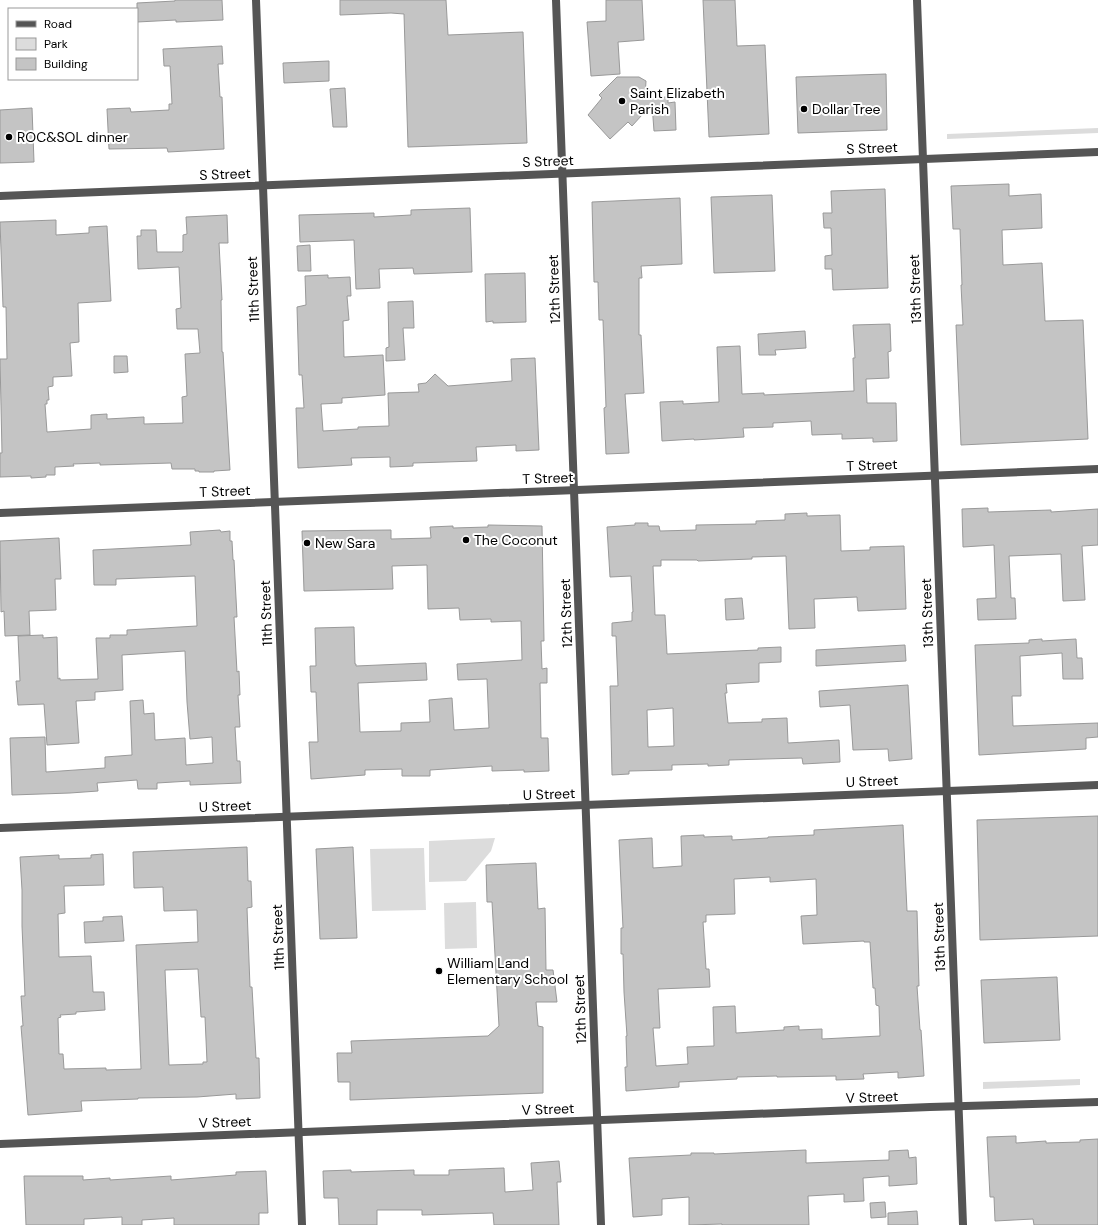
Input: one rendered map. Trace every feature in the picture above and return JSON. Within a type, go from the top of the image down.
[{"type":"street","name":"11th Street","points":[[256,0],[302,1225]]},
{"type":"street","name":"12th Street","points":[[556,0],[601,1225]]},
{"type":"street","name":"13th Street","points":[[917,0],[963,1225]]},
{"type":"street","name":"S Street","points":[[0,196],[1098,152]]},
{"type":"street","name":"T Street","points":[[0,513],[1098,469]]},
{"type":"street","name":"U Street","points":[[0,828],[1098,785]]},
{"type":"street","name":"V Street","points":[[0,1144],[958,1106],[1098,1102]]},
{"type":"green space","points":[[1098,128],[1098,133],[947,139],[947,134]]},
{"type":"green space","points":[[495,838],[491,851],[466,881],[429,882],[429,841]]},
{"type":"green space","points":[[424,848],[426,910],[372,911],[370,849]]},
{"type":"green space","points":[[476,902],[477,948],[445,949],[444,903]]},
{"type":"green space","points":[[1080,1079],[1080,1085],[983,1089],[983,1082]]},
{"type":"building","points":[[222,0],[223,20],[138,22],[137,3]]},
{"type":"building","points":[[340,0],[446,0],[448,35],[523,32],[527,143],[408,147],[404,14],[391,13],[340,15]]},
{"type":"building","points":[[606,0],[642,0],[644,40],[618,42],[620,74],[591,76],[587,22],[606,21]]},
{"type":"building","points":[[703,0],[735,0],[737,46],[765,45],[769,134],[709,137]]},
{"type":"building","points":[[222,46],[223,64],[218,64],[220,97],[222,97],[224,149],[168,152],[167,148],[109,149],[107,109],[130,108],[131,112],[169,110],[169,104],[172,104],[170,66],[164,66],[163,49]]},
{"type":"building","points":[[329,61],[329,81],[284,83],[283,63]]},
{"type":"building","points":[[886,74],[887,130],[798,133],[796,77]]},
{"type":"building","points":[[617,77],[639,77],[646,81],[645,98],[668,97],[668,103],[675,102],[676,130],[654,131],[652,104],[632,126],[628,122],[610,139],[588,115],[602,98],[599,95]]},
{"type":"building","points":[[345,88],[347,127],[333,127],[330,89]]},
{"type":"building","points":[[32,108],[34,162],[0,163],[0,110]]},
{"type":"building","points":[[1009,184],[1009,196],[1041,194],[1042,228],[1002,230],[1003,265],[1042,263],[1045,321],[1083,320],[1088,439],[961,445],[956,325],[963,325],[960,229],[953,229],[951,186]]},
{"type":"building","points":[[885,189],[888,288],[833,290],[832,269],[825,269],[825,256],[832,255],[831,228],[824,228],[823,213],[832,213],[831,191]]},
{"type":"building","points":[[772,195],[775,271],[714,273],[711,197]]},
{"type":"building","points":[[680,198],[682,264],[641,266],[642,278],[639,278],[639,335],[641,335],[644,393],[625,394],[629,453],[606,454],[603,320],[599,320],[598,282],[594,282],[592,202]]},
{"type":"building","points":[[470,208],[472,272],[414,274],[413,268],[379,269],[380,288],[356,289],[354,240],[300,242],[299,215],[374,213],[374,217],[411,215],[411,210]]},
{"type":"building","points":[[227,215],[228,243],[219,243],[222,300],[222,352],[230,470],[199,472],[195,471],[195,469],[172,469],[171,463],[100,465],[100,463],[73,464],[74,466],[55,467],[55,475],[46,475],[46,477],[0,477],[0,453],[2,453],[0,359],[7,359],[6,307],[3,307],[0,222],[56,220],[56,235],[89,233],[89,227],[107,226],[111,301],[78,303],[79,342],[70,343],[72,376],[53,377],[53,386],[48,387],[49,400],[47,400],[47,404],[45,404],[47,432],[91,429],[91,415],[107,414],[107,419],[144,417],[144,424],[183,423],[182,397],[187,396],[185,354],[200,353],[198,329],[177,329],[176,309],[181,308],[179,267],[138,269],[137,236],[141,236],[141,230],[156,230],[157,252],[182,252],[183,235],[187,234],[186,217]]},
{"type":"building","points":[[310,245],[311,271],[298,271],[297,246]]},
{"type":"building","points":[[525,273],[526,322],[486,322],[485,274]]},
{"type":"building","points":[[328,275],[328,278],[350,277],[351,296],[347,296],[349,320],[343,321],[344,357],[383,355],[385,395],[342,398],[342,403],[321,404],[323,431],[358,429],[358,427],[389,426],[388,393],[419,392],[418,384],[426,383],[435,374],[448,386],[512,381],[511,359],[535,358],[539,450],[516,451],[516,445],[476,447],[477,461],[413,463],[413,466],[390,467],[390,457],[351,458],[352,465],[298,468],[296,408],[304,408],[302,375],[299,375],[297,307],[306,305],[305,276]]},
{"type":"building","points":[[413,301],[414,328],[403,328],[405,360],[386,361],[386,348],[389,347],[388,302]]},
{"type":"building","points":[[890,324],[891,351],[888,352],[889,378],[866,379],[867,403],[896,403],[897,441],[873,442],[873,438],[842,439],[842,434],[812,435],[811,421],[773,423],[773,427],[743,428],[744,437],[662,441],[660,402],[683,401],[683,404],[719,402],[717,347],[740,346],[742,394],[764,393],[764,395],[854,391],[853,358],[855,358],[853,325]]},
{"type":"building","points":[[805,331],[806,348],[775,350],[776,355],[759,355],[758,334]]},
{"type":"building","points":[[114,356],[127,356],[128,372],[114,373]]},
{"type":"building","points":[[988,508],[988,512],[1051,510],[1051,512],[1098,509],[1098,545],[1082,546],[1085,600],[1063,601],[1061,554],[1009,556],[1011,598],[1015,598],[1016,619],[978,620],[977,599],[996,598],[994,545],[963,547],[962,509]]},
{"type":"building","points":[[807,513],[807,516],[840,515],[841,551],[870,550],[870,547],[904,546],[906,609],[858,611],[857,597],[814,599],[815,628],[789,629],[786,556],[698,561],[661,560],[661,566],[653,566],[655,615],[665,615],[667,654],[758,650],[758,648],[781,647],[781,662],[759,663],[759,682],[726,684],[727,693],[725,693],[728,723],[762,722],[762,719],[787,718],[788,743],[839,740],[840,762],[803,764],[802,758],[729,760],[729,765],[672,765],[672,770],[629,771],[629,774],[612,775],[610,686],[618,686],[616,636],[612,636],[612,623],[632,621],[633,612],[631,576],[610,577],[607,527],[635,525],[635,523],[648,523],[648,526],[659,526],[660,531],[696,530],[696,525],[756,524],[756,521],[785,520],[785,514]],"holes":[[[673,708],[674,746],[648,747],[647,710]]]},
{"type":"building","points":[[488,525],[542,526],[544,641],[541,641],[542,669],[547,668],[547,683],[540,683],[541,738],[548,738],[549,771],[492,771],[492,766],[430,770],[430,776],[402,776],[402,769],[365,770],[365,775],[311,779],[309,742],[318,742],[316,692],[311,692],[310,666],[316,666],[315,628],[354,627],[356,666],[426,663],[427,680],[358,683],[360,732],[401,731],[401,723],[430,722],[429,700],[452,698],[454,730],[489,728],[487,679],[458,680],[457,664],[522,660],[521,621],[491,622],[491,619],[460,620],[459,608],[428,609],[427,565],[392,566],[393,589],[304,591],[302,531],[391,530],[391,539],[431,538],[430,527],[488,527]]},
{"type":"building","points":[[220,530],[221,532],[230,531],[230,541],[232,541],[234,560],[237,617],[234,617],[237,672],[239,671],[240,695],[238,695],[240,727],[235,727],[237,761],[240,761],[241,783],[190,785],[190,781],[157,783],[157,789],[138,789],[137,780],[97,783],[98,791],[12,795],[10,738],[45,737],[46,772],[105,768],[105,757],[132,755],[130,701],[143,700],[144,714],[154,713],[155,740],[185,738],[186,765],[213,763],[212,737],[190,739],[185,651],[122,655],[123,690],[95,692],[95,700],[76,701],[79,743],[47,745],[44,704],[18,705],[16,681],[20,681],[18,636],[43,635],[43,638],[57,637],[58,679],[98,679],[96,638],[110,638],[110,635],[127,635],[127,630],[197,626],[195,576],[116,579],[116,585],[94,585],[93,550],[191,545],[190,532]]},
{"type":"building","points":[[59,538],[61,579],[55,579],[56,610],[29,611],[30,635],[5,636],[4,611],[1,612],[0,541]]},
{"type":"building","points":[[742,598],[744,619],[726,620],[725,599]]},
{"type":"building","points":[[1042,639],[1042,641],[1076,639],[1077,658],[1082,658],[1083,679],[1063,679],[1062,653],[1020,656],[1021,696],[1012,696],[1013,726],[1098,723],[1098,737],[1086,738],[1086,749],[979,755],[975,645],[1029,643],[1029,640]]},
{"type":"building","points":[[905,645],[906,661],[816,666],[816,650]]},
{"type":"building","points":[[908,685],[912,759],[889,761],[888,749],[853,750],[850,705],[820,707],[819,691]]},
{"type":"building","points":[[1098,816],[1098,936],[980,940],[977,820]]},
{"type":"building","points":[[903,825],[907,911],[917,911],[919,986],[917,986],[924,1076],[898,1078],[898,1072],[863,1074],[864,1079],[836,1080],[836,1076],[737,1077],[737,1079],[679,1082],[679,1087],[626,1091],[625,1067],[627,1067],[627,1036],[623,954],[621,954],[621,928],[623,928],[619,840],[652,838],[653,868],[682,866],[681,836],[732,836],[732,840],[814,835],[814,830]],"holes":[[[770,877],[770,882],[816,879],[817,915],[801,916],[803,944],[870,942],[873,988],[875,988],[876,1005],[879,1006],[880,1036],[822,1039],[822,1029],[799,1030],[799,1026],[784,1027],[784,1030],[736,1033],[735,1006],[713,1007],[714,1046],[687,1047],[688,1064],[656,1066],[653,1028],[660,1028],[658,989],[710,987],[709,969],[706,969],[703,922],[706,922],[706,915],[735,914],[734,879]]]},
{"type":"building","points":[[247,847],[248,881],[251,881],[252,907],[247,908],[250,987],[252,987],[256,1058],[259,1058],[260,1098],[236,1099],[236,1094],[197,1097],[81,1101],[82,1111],[28,1115],[21,1026],[23,1026],[21,996],[25,996],[20,857],[59,855],[59,859],[91,858],[91,855],[103,854],[104,885],[64,886],[65,913],[58,914],[59,957],[91,956],[93,992],[104,992],[105,1010],[76,1012],[76,1014],[60,1015],[61,1017],[58,1018],[59,1054],[63,1054],[64,1069],[141,1069],[136,945],[198,942],[197,910],[164,911],[163,887],[134,888],[133,852]],"holes":[[[198,969],[201,1017],[205,1017],[207,1062],[203,1062],[203,1064],[169,1065],[165,970]]]},
{"type":"building","points":[[353,847],[357,938],[320,939],[316,849]]},
{"type":"building","points":[[536,863],[538,909],[545,908],[546,970],[553,970],[557,1002],[536,1002],[538,1026],[543,1027],[543,1093],[350,1100],[350,1082],[338,1082],[337,1053],[352,1053],[351,1041],[488,1036],[499,1026],[492,902],[487,902],[486,865]]},
{"type":"building","points":[[122,916],[124,941],[85,943],[84,922],[103,921],[103,917]]},
{"type":"building","points":[[1057,977],[1060,1040],[984,1043],[981,980]]},
{"type":"building","points":[[1016,1136],[1016,1143],[1046,1141],[1046,1143],[1080,1142],[1080,1140],[1098,1139],[1098,1225],[1034,1225],[1033,1219],[995,1221],[994,1197],[990,1197],[987,1137]]},
{"type":"building","points":[[806,1150],[806,1163],[889,1160],[889,1151],[908,1150],[909,1158],[916,1157],[917,1184],[889,1186],[889,1176],[863,1178],[864,1201],[844,1202],[844,1194],[808,1196],[809,1225],[689,1225],[689,1197],[662,1199],[662,1215],[633,1217],[629,1158],[691,1155],[691,1153],[714,1154]]},
{"type":"building","points":[[559,1161],[561,1182],[557,1182],[559,1225],[494,1225],[493,1213],[422,1215],[422,1210],[377,1210],[377,1225],[339,1225],[338,1198],[324,1198],[323,1171],[351,1170],[351,1172],[414,1170],[414,1175],[449,1175],[449,1170],[504,1168],[505,1192],[533,1190],[531,1163]]},
{"type":"building","points":[[266,1171],[268,1213],[259,1213],[259,1225],[174,1225],[174,1218],[142,1220],[142,1225],[122,1225],[122,1217],[84,1219],[84,1225],[26,1225],[24,1176],[83,1176],[83,1180],[110,1178],[110,1180],[171,1176],[171,1180],[236,1175],[236,1172]]},
{"type":"building","points":[[885,1202],[886,1217],[871,1218],[870,1203]]},
{"type":"building","points":[[917,1211],[918,1225],[888,1225],[888,1213]]},
{"type":"place","name":"Saint Elizabeth Parish","points":[[622,101]]},
{"type":"place","name":"Dollar Tree","points":[[804,109]]},
{"type":"place","name":"ROC&SOL dinner","points":[[9,137]]},
{"type":"place","name":"The Coconut","points":[[466,540]]},
{"type":"place","name":"New Sara","points":[[307,543]]},
{"type":"place","name":"William Land Elementary School","points":[[439,971]]}]
